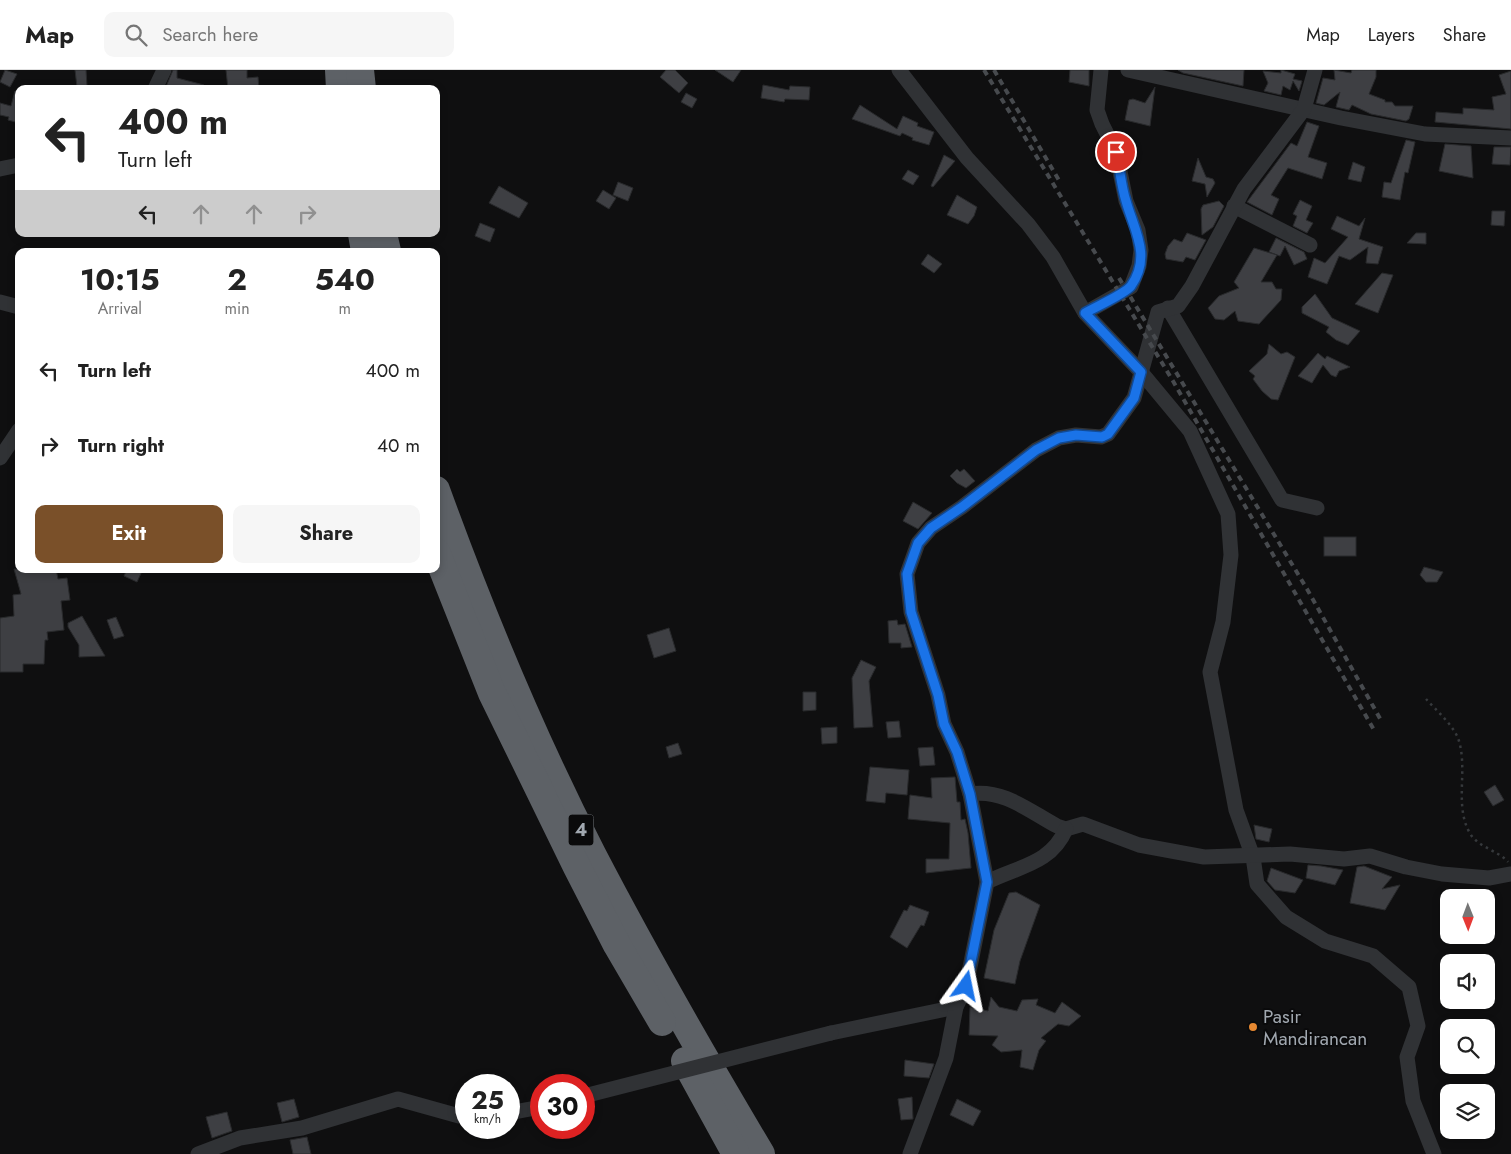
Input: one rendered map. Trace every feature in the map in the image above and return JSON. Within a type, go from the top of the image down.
[{"type":"highway","points":[[339,70],[340,85]]},
{"type":"highway","points":[[360,70],[362,85]]},
{"type":"highway","name":"4","points":[[440,501],[509,677],[592,853],[682,1022],[761,1154]]},
{"type":"highway","name":"4","points":[[440,562],[492,693],[577,867],[617,945],[736,1154]]},
{"type":"street","points":[[157,85],[164,70]]},
{"type":"street","points":[[899,70],[967,158],[1028,224],[1053,257],[1085,313],[1141,372],[1190,431],[1228,514],[1231,555],[1224,622],[1210,672],[1236,810],[1253,857],[1257,884],[1286,917],[1325,941],[1373,956],[1409,987],[1418,1026],[1407,1057],[1413,1102],[1434,1154]]},
{"type":"street","points":[[1085,313],[1131,287],[1139,266],[1141,250],[1138,230],[1126,202],[1116,152],[1097,110],[1101,70]]},
{"type":"street","points":[[1128,70],[1304,108],[1340,118],[1425,134],[1511,138]]},
{"type":"street","points":[[910,1154],[946,1058],[956,1008],[966,986],[987,882],[970,794],[957,752],[944,724],[938,695],[911,612],[907,574],[918,543],[931,528],[962,507],[1036,450],[1059,438],[1076,435],[1102,437],[1108,434],[1134,398],[1158,312],[1178,306],[1192,286],[1244,189],[1304,108],[1315,70]]},
{"type":"street","points":[[0,169],[15,166]]},
{"type":"street","points":[[1234,206],[1310,245]]},
{"type":"street","points":[[0,302],[15,306]]},
{"type":"street","points":[[1168,308],[1282,500],[1317,508]]},
{"type":"street","points":[[0,458],[15,436]]},
{"type":"street","points":[[970,794],[988,792],[1010,799],[1045,820],[1066,829],[1083,824],[1139,845],[1204,857],[1253,857],[1290,854],[1344,859],[1370,856],[1406,867],[1442,874],[1489,878],[1511,874]]},
{"type":"street","points":[[987,882],[1050,854],[1060,843],[1066,829]]},
{"type":"street","points":[[595,1093],[830,1033],[956,1008]]},
{"type":"street","points":[[198,1154],[240,1138],[302,1128],[398,1099],[455,1115]]},
{"type":"path","points":[[1426,699],[1457,737],[1463,764],[1462,804],[1466,826],[1472,838],[1505,858],[1511,865]]},
{"type":"building","points":[[5,70],[17,74],[10,87],[0,82]]},
{"type":"building","points":[[75,70],[86,70],[87,85],[77,85]]},
{"type":"building","points":[[173,70],[177,70],[177,78],[204,85],[167,85]]},
{"type":"building","points":[[226,70],[247,70],[247,78],[258,77],[259,85],[228,85]]},
{"type":"building","points":[[666,70],[675,70],[688,83],[679,93],[660,77]]},
{"type":"building","points":[[715,70],[741,70],[733,82]]},
{"type":"building","points":[[1070,70],[1089,70],[1089,86],[1069,82]]},
{"type":"building","points":[[1178,70],[1244,70],[1243,86],[1183,73]]},
{"type":"building","points":[[1281,70],[1295,74],[1293,79],[1302,81],[1299,91],[1293,81],[1290,90],[1283,86],[1281,95],[1264,91],[1268,83],[1263,71],[1281,73]]},
{"type":"building","points":[[1334,70],[1351,73],[1352,70],[1376,70],[1376,77],[1369,94],[1385,100],[1385,102],[1392,102],[1395,106],[1413,106],[1409,119],[1406,121],[1371,114],[1352,105],[1349,110],[1336,107],[1340,92],[1324,105],[1316,103],[1323,78],[1335,80]]},
{"type":"building","points":[[1511,71],[1511,129],[1435,122],[1436,112],[1463,114],[1463,108],[1494,110],[1492,97],[1506,94],[1499,75]]},
{"type":"building","points":[[763,85],[789,90],[790,86],[810,87],[809,100],[785,99],[784,102],[761,98]]},
{"type":"building","points":[[1155,87],[1150,126],[1125,120],[1129,100],[1133,99],[1145,103]]},
{"type":"building","points":[[15,91],[15,122],[8,120],[9,117],[0,115],[0,103],[11,106]]},
{"type":"building","points":[[686,93],[697,99],[692,108],[681,102]]},
{"type":"building","points":[[860,105],[897,129],[903,116],[918,123],[917,126],[934,132],[929,145],[912,140],[913,138],[902,133],[900,136],[852,119]]},
{"type":"building","points":[[1307,122],[1319,126],[1308,157],[1327,163],[1322,179],[1288,168],[1271,195],[1279,199],[1272,215],[1247,202],[1291,143],[1297,146]]},
{"type":"building","points":[[1406,140],[1415,142],[1408,173],[1405,172],[1400,200],[1382,197],[1384,182],[1391,183]]},
{"type":"building","points":[[1445,144],[1471,146],[1473,178],[1439,171]]},
{"type":"building","points":[[1494,147],[1511,147],[1510,165],[1492,164]]},
{"type":"building","points":[[944,155],[955,161],[933,187],[931,186]]},
{"type":"building","points":[[1198,158],[1206,177],[1213,179],[1215,183],[1207,197],[1205,184],[1192,181]]},
{"type":"building","points":[[1353,162],[1365,167],[1361,182],[1348,179]]},
{"type":"building","points":[[908,170],[919,176],[913,185],[902,179]]},
{"type":"building","points":[[618,182],[633,188],[628,201],[613,195]]},
{"type":"building","points":[[499,186],[528,203],[519,218],[489,203]]},
{"type":"building","points":[[603,190],[616,198],[609,209],[596,201]]},
{"type":"building","points":[[957,195],[977,207],[974,216],[968,224],[947,215]]},
{"type":"building","points":[[1300,200],[1312,206],[1306,220],[1313,223],[1307,233],[1293,226],[1297,216],[1293,214]]},
{"type":"building","points":[[1219,201],[1224,206],[1213,227],[1202,235],[1201,209],[1203,205]]},
{"type":"building","points":[[1492,211],[1505,211],[1504,226],[1491,225]]},
{"type":"building","points":[[1337,216],[1359,226],[1365,218],[1359,239],[1383,247],[1378,264],[1366,263],[1368,247],[1350,260],[1339,256],[1327,284],[1308,277],[1314,258],[1325,263],[1348,237],[1331,229]]},
{"type":"building","points":[[480,223],[495,229],[490,242],[475,236]]},
{"type":"building","points":[[1187,233],[1206,240],[1195,260],[1186,257],[1183,262],[1166,259],[1165,254],[1168,246],[1174,239],[1182,242]]},
{"type":"building","points":[[1416,233],[1426,233],[1426,244],[1407,243]]},
{"type":"building","points":[[1276,238],[1304,252],[1307,259],[1294,265],[1285,246],[1280,256],[1269,252]]},
{"type":"building","points":[[1254,248],[1277,255],[1261,282],[1272,282],[1276,289],[1282,289],[1281,300],[1259,324],[1238,321],[1235,311],[1224,320],[1215,319],[1208,308],[1219,296],[1239,288],[1234,282]]},
{"type":"building","points":[[928,254],[942,264],[934,273],[921,264]]},
{"type":"building","points":[[1382,273],[1393,275],[1378,313],[1355,304]]},
{"type":"building","points":[[1315,294],[1332,318],[1360,331],[1348,345],[1336,340],[1326,332],[1329,327],[1302,313],[1302,307]]},
{"type":"building","points":[[1269,344],[1281,354],[1287,352],[1295,357],[1278,400],[1271,399],[1262,391],[1253,379],[1255,376],[1249,371],[1267,354]]},
{"type":"building","points":[[1318,353],[1325,359],[1327,356],[1350,367],[1339,371],[1336,377],[1331,375],[1323,365],[1312,383],[1298,376]]},
{"type":"building","points":[[957,469],[960,472],[964,469],[975,481],[966,488],[957,483],[950,476]]},
{"type":"building","points":[[913,502],[932,513],[918,529],[903,521]]},
{"type":"building","points":[[1324,537],[1356,537],[1356,556],[1324,556]]},
{"type":"building","points":[[1424,567],[1443,572],[1437,582],[1426,582],[1420,575]]},
{"type":"building","points":[[15,573],[57,573],[58,579],[67,578],[70,600],[61,601],[64,630],[47,632],[48,640],[45,640],[44,664],[23,664],[23,672],[0,672],[0,618],[14,616],[13,595],[21,594]]},
{"type":"building","points":[[125,573],[141,573],[137,582],[124,576]]},
{"type":"building","points":[[82,616],[105,656],[79,657],[79,645],[68,627],[68,623]]},
{"type":"building","points":[[116,617],[124,636],[114,639],[107,620]]},
{"type":"building","points":[[897,620],[898,625],[905,624],[912,647],[901,648],[901,643],[889,643],[888,621]]},
{"type":"building","points":[[669,628],[676,651],[654,658],[647,635]]},
{"type":"building","points":[[861,660],[876,667],[869,681],[873,727],[854,728],[852,678]]},
{"type":"building","points":[[803,692],[816,692],[816,710],[803,711]]},
{"type":"building","points":[[899,721],[901,737],[888,738],[886,722]]},
{"type":"building","points":[[837,727],[837,743],[822,744],[821,728]]},
{"type":"building","points":[[678,743],[682,754],[669,758],[666,747]]},
{"type":"building","points":[[933,747],[935,765],[920,766],[918,748]]},
{"type":"building","points":[[870,767],[909,770],[907,795],[886,793],[885,803],[866,801]]},
{"type":"building","points":[[955,777],[961,820],[965,819],[968,833],[971,868],[926,873],[926,859],[949,859],[950,823],[908,819],[910,795],[932,798],[931,778]]},
{"type":"building","points":[[1495,785],[1504,800],[1493,806],[1484,792]]},
{"type":"building","points":[[1254,825],[1272,829],[1269,842],[1256,839]]},
{"type":"building","points":[[1308,865],[1343,870],[1335,885],[1306,878]]},
{"type":"building","points":[[1364,866],[1392,877],[1382,889],[1400,885],[1385,910],[1350,903],[1357,867]]},
{"type":"building","points":[[1271,868],[1303,880],[1295,893],[1275,890],[1267,881]]},
{"type":"building","points":[[1016,892],[1040,905],[1020,961],[1015,984],[984,978],[994,930],[1009,893]]},
{"type":"building","points":[[910,905],[929,912],[924,926],[921,925],[907,948],[890,937],[904,910],[907,911]]},
{"type":"building","points":[[991,997],[999,1007],[1017,1011],[1022,1000],[1038,999],[1036,1005],[1055,1013],[1062,1002],[1081,1016],[1069,1026],[1058,1024],[1041,1038],[1046,1041],[1039,1050],[1033,1070],[1020,1067],[1022,1050],[1001,1052],[992,1045],[998,1036],[969,1035],[970,1007],[988,1011]]},
{"type":"building","points":[[905,1060],[934,1064],[929,1078],[904,1076]]},
{"type":"building","points":[[912,1097],[913,1119],[901,1120],[898,1099]]},
{"type":"building","points":[[294,1099],[299,1117],[282,1122],[277,1103]]},
{"type":"building","points":[[957,1099],[981,1111],[973,1126],[950,1115]]},
{"type":"building","points":[[227,1112],[232,1131],[212,1138],[206,1117]]},
{"type":"building","points":[[307,1137],[311,1154],[293,1154],[290,1140]]},
{"type":"railway","points":[[984,70],[1173,381],[1374,730]]},
{"type":"railway","points":[[994,70],[1060,182]]},
{"type":"railway","points":[[1119,278],[1307,589],[1382,722]]},
{"type":"place","name":"Pasir Mandirancan","points":[[1253,1027]]},
{"type":"route","points":[[966,986],[987,882],[986,868],[970,794],[957,752],[944,724],[938,695],[911,612],[907,574],[918,543],[931,528],[962,507],[1036,450],[1059,438],[1076,435],[1102,437],[1108,434],[1134,398],[1141,372],[1085,313],[1131,287],[1139,266],[1141,250],[1138,230],[1126,202],[1116,152]]}]
